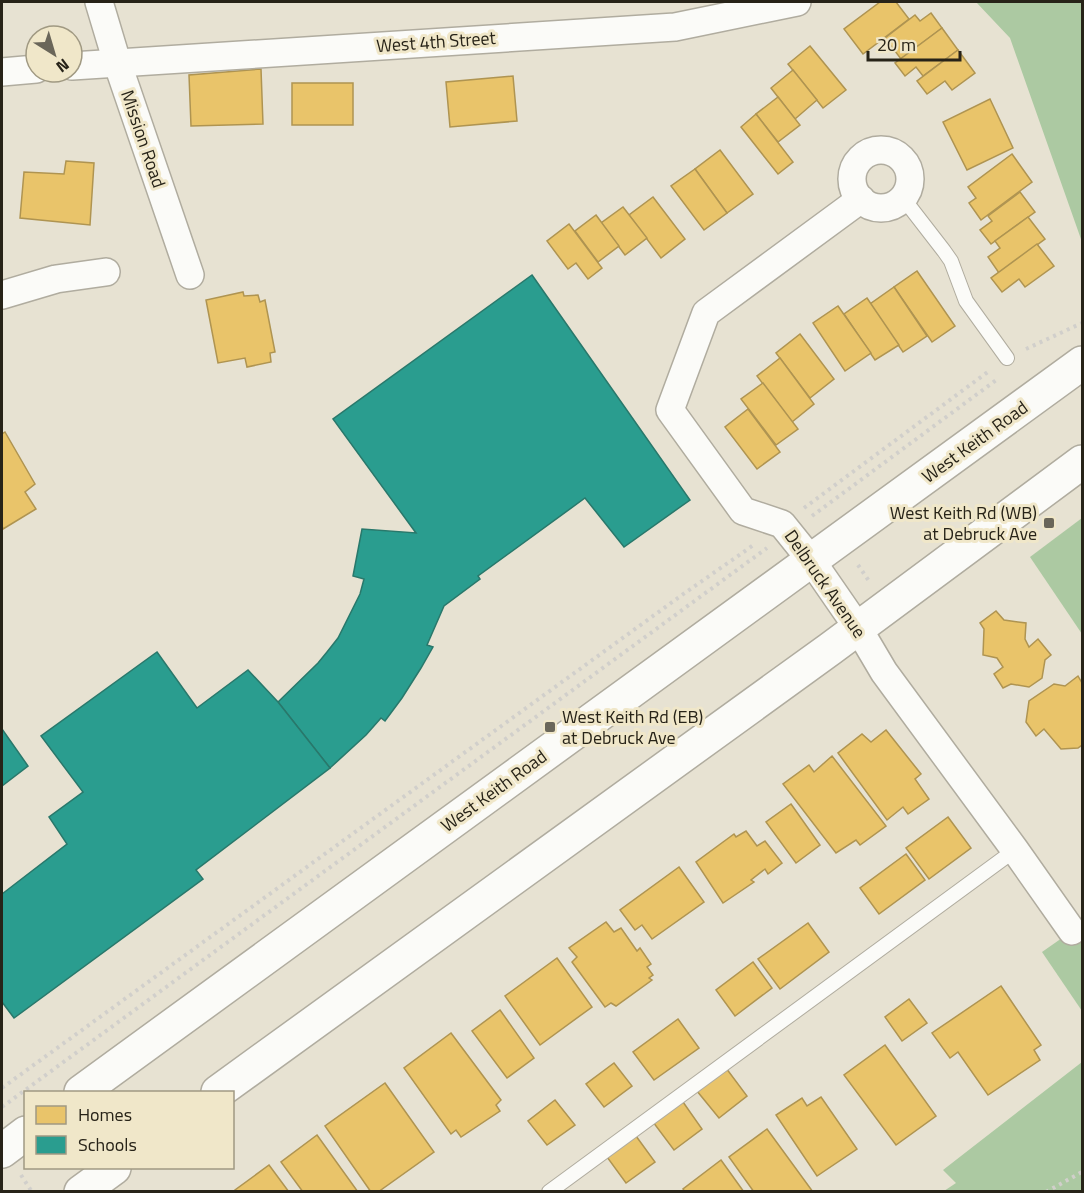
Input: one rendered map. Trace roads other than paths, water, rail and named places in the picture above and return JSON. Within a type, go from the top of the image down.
[{"type":"main road","name":"West Keith Road","points":[[82,1091],[1083,363]]},
{"type":"main road","points":[[219,1091],[1083,462]]},
{"type":"main road","points":[[2,1150],[24,1134]]},
{"type":"main road","points":[[81,1191],[111,1169]]},
{"type":"street","name":"Mission Road","points":[[99,2],[117,62],[190,275]]},
{"type":"street","name":"West 4th Street","points":[[84,65],[675,27],[797,2]]},
{"type":"street","points":[[2,72],[24,70]]},
{"type":"street","points":[[880,150],[890,152],[900,158],[907,166],[910,177],[909,188],[903,198],[894,205],[882,208],[871,206],[861,200],[855,189],[853,178],[855,168],[861,159],[880,150]]},
{"type":"street","name":"Delbruck Avenue","points":[[861,200],[706,313],[670,410],[743,511],[786,528],[811,560],[858,628],[884,672],[1072,931]]},
{"type":"street","points":[[2,295],[56,279],[106,272]]},
{"type":"lane","points":[[903,198],[951,261],[966,301],[1007,358]]},
{"type":"lane","points":[[549,1191],[1015,850]]},
{"type":"place","name":"West Keith Rd (WB) at Debruck Ave","points":[[1049,523]]},
{"type":"place","name":"West Keith Rd (EB) at Debruck Ave","points":[[550,727]]}]
